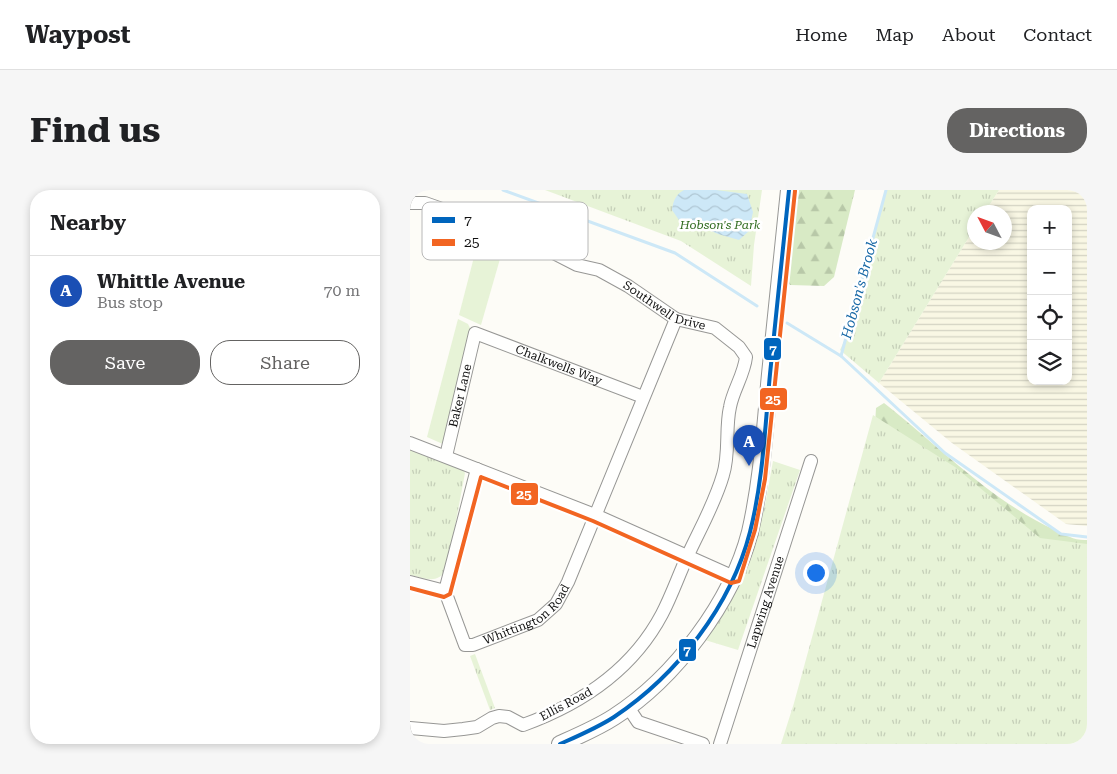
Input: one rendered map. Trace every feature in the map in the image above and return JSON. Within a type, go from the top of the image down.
[{"type":"street","points":[[560,744],[583,734],[628,707],[672,667],[692,643],[723,598],[734,577],[750,532],[765,435],[782,246],[789,190]]},
{"type":"street","name":"Southwell Drive","points":[[567,260],[577,265],[599,270],[628,286],[676,319],[715,328],[738,347],[746,357],[745,370],[730,407],[727,453],[723,475],[702,527],[687,557]]},
{"type":"street","points":[[595,515],[676,319]]},
{"type":"street","name":"Chalkwells Way","points":[[475,333],[643,397]]},
{"type":"street","name":"Baker Lane","points":[[446,456],[475,333]]},
{"type":"street","points":[[410,443],[595,515],[734,577]]},
{"type":"street","name":"Lapwing Avenue","points":[[720,744],[811,461]]},
{"type":"street","points":[[410,582],[445,591],[477,469]]},
{"type":"street","name":"Whittington Road","points":[[445,591],[465,645],[473,645],[538,620],[556,604],[568,582],[595,515]]},
{"type":"street","name":"Ellis Road","points":[[410,728],[444,732],[463,730],[499,716],[508,717],[523,725],[572,704],[603,684],[644,642],[662,614],[687,557]]},
{"type":"street","points":[[628,707],[638,722],[685,741],[704,744]]},
{"type":"shaded area","points":[[999,190],[1087,190],[1087,526],[1066,524],[952,443],[879,383],[967,240],[967,250],[1012,250],[1012,205],[989,205]]},
{"type":"green space","name":"Hobson's Park","points":[[545,190],[762,190],[754,245],[751,286],[681,241],[588,206],[588,202],[577,202]]},
{"type":"green space","points":[[796,190],[855,190],[834,277],[824,286],[790,285],[786,279]]},
{"type":"green space","points":[[886,190],[999,190],[989,205],[967,205],[967,240],[879,383],[840,350],[846,337]]},
{"type":"green space","points":[[473,260],[500,260],[481,325],[459,315]]},
{"type":"green space","points":[[458,319],[468,324],[472,332],[445,445],[427,437]]},
{"type":"green space","points":[[884,403],[966,472],[1009,504],[1067,536],[1078,540],[1087,540],[1087,564],[1058,553],[875,425],[876,408]]},
{"type":"green space","points":[[873,415],[955,467],[1040,538],[1087,544],[1087,744],[781,744]]},
{"type":"green space","points":[[410,447],[461,467],[465,473],[447,569],[435,579],[410,575]]},
{"type":"green space","points":[[773,461],[800,470],[738,650],[705,640],[752,552],[765,505]]},
{"type":"green space","points":[[475,654],[495,708],[490,710],[470,656]]},
{"type":"water","points":[[684,190],[716,190],[747,194],[753,212],[749,231],[739,240],[718,234],[694,223],[679,220],[672,207],[677,196]]},
{"type":"waterway","name":"Hobson's Brook","points":[[503,190],[536,202]]},
{"type":"waterway","name":"Hobson's Brook","points":[[787,323],[841,356],[886,190]]},
{"type":"waterway","name":"Hobson's Brook","points":[[588,221],[675,253],[757,306]]},
{"type":"waterway","points":[[841,356],[945,453],[1061,534],[1087,537]]},
{"type":"transit line","name":"7","points":[[560,744],[614,717],[659,681],[680,660],[698,636],[730,586],[750,532],[761,474],[789,190]]},
{"type":"transit line","name":"25","points":[[410,588],[444,597],[450,594],[481,477],[593,521],[731,583],[739,581],[755,530],[765,479],[795,191]]},
{"type":"place","name":"Whittle Avenue","points":[[749,466]]}]
